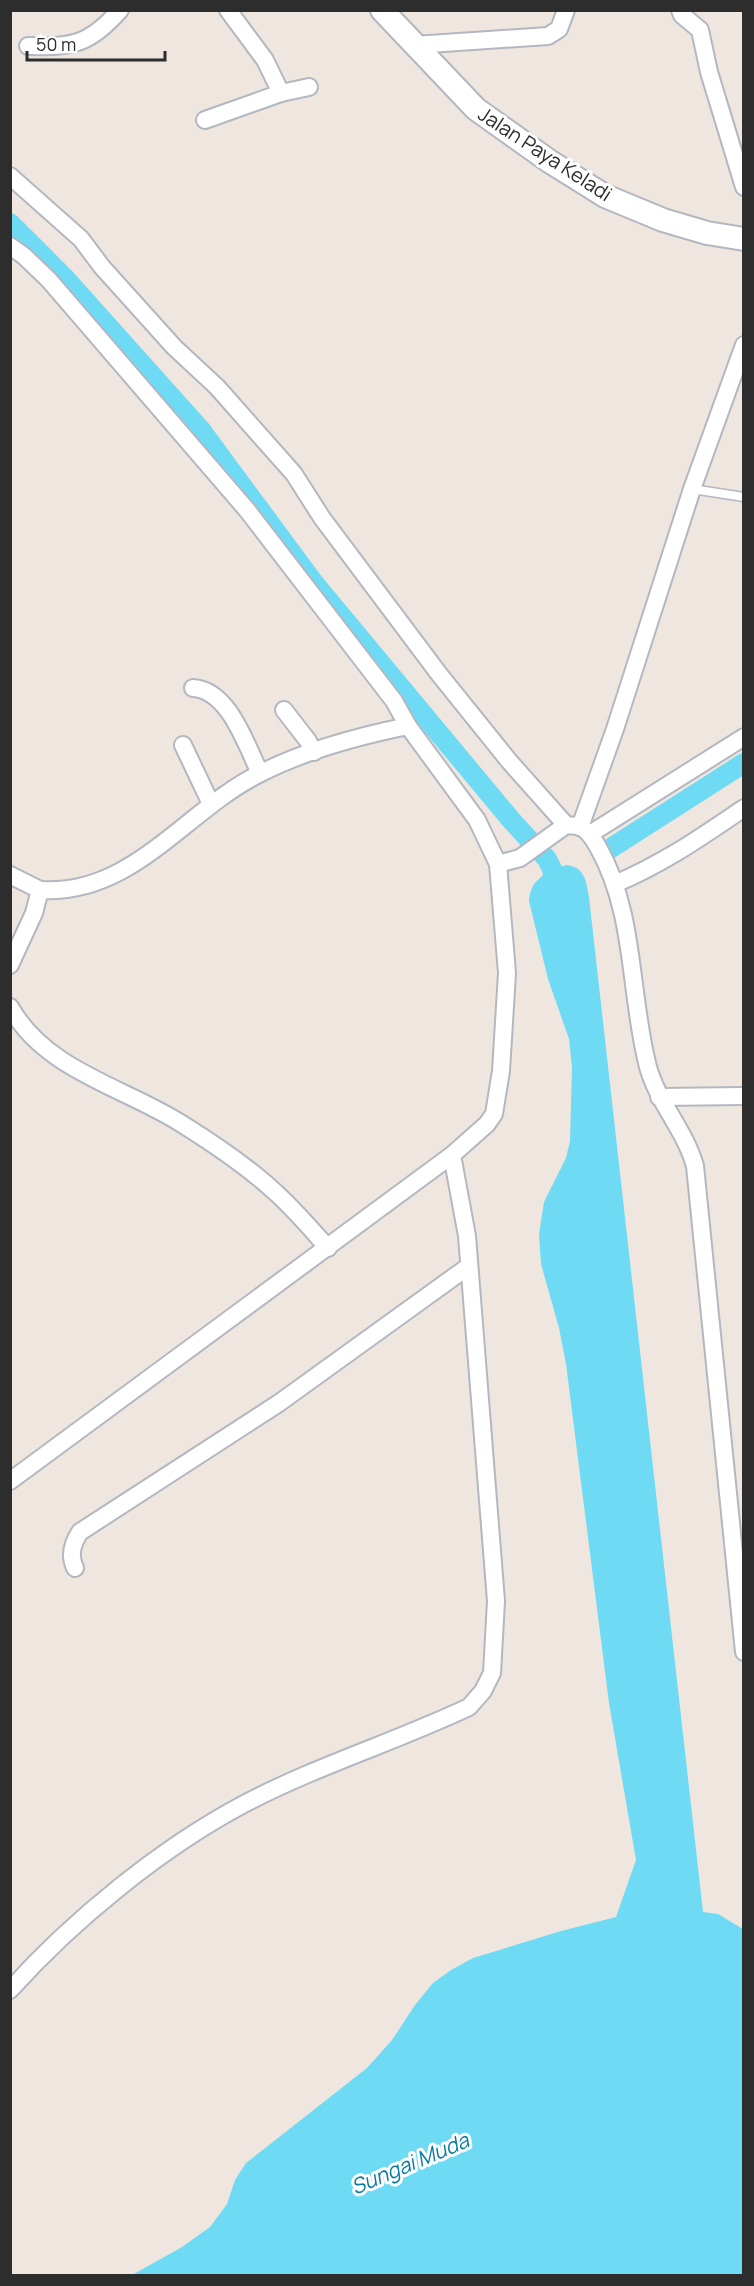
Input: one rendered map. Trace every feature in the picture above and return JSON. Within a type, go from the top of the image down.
[{"type":"main road","name":"Jalan Paya Keladi","points":[[382,10],[476,109],[549,161],[605,196],[663,220],[707,233],[744,239]]},
{"type":"street","points":[[28,45],[62,47],[77,43],[94,36],[120,10]]},
{"type":"street","points":[[228,10],[265,60],[281,93]]},
{"type":"street","points":[[414,45],[548,36],[559,29],[566,10]]},
{"type":"street","points":[[680,10],[682,15],[700,30],[709,72],[744,187]]},
{"type":"street","points":[[205,120],[281,93],[309,87]]},
{"type":"street","points":[[10,176],[81,239],[102,267],[174,347],[217,387],[294,474],[308,492],[322,518],[439,674],[509,761],[610,868],[624,917],[642,1040],[649,1069],[659,1097],[683,1134],[695,1166],[742,1611],[744,1652]]},
{"type":"street","points":[[10,246],[24,256],[56,288],[247,510],[394,701],[408,726],[477,820],[498,864],[507,973],[501,1071],[494,1114],[487,1124],[452,1155],[328,1248],[10,1481]]},
{"type":"street","points":[[573,830],[615,729],[692,489],[744,345]]},
{"type":"street","points":[[193,688],[209,691],[225,708],[233,719],[260,773]]},
{"type":"street","points":[[284,710],[314,752]]},
{"type":"street","points":[[10,875],[40,890],[62,892],[92,886],[134,865],[211,804],[260,773],[314,752],[408,726]]},
{"type":"street","points":[[498,864],[520,858],[744,737]]},
{"type":"street","points":[[183,745],[211,804]]},
{"type":"street","points":[[615,885],[659,864],[695,843],[744,808]]},
{"type":"street","points":[[10,965],[34,913],[40,890]]},
{"type":"street","points":[[10,1007],[18,1022],[31,1037],[47,1049],[94,1080],[182,1124],[240,1165],[274,1191],[328,1248]]},
{"type":"street","points":[[659,1097],[744,1096]]},
{"type":"street","points":[[10,1990],[64,1936],[110,1895],[200,1830],[289,1782],[469,1707],[483,1690],[492,1673],[496,1601],[467,1236],[452,1155]]},
{"type":"street","points":[[75,1568],[71,1560],[72,1551],[80,1532],[279,1403],[469,1266]]},
{"type":"lane","points":[[692,489],[744,497]]},
{"type":"water","name":"Sungai Muda","points":[[566,865],[581,872],[589,897],[703,1912],[718,1914],[743,1929],[743,2275],[132,2275],[182,2247],[210,2227],[227,2204],[235,2180],[246,2163],[367,2068],[392,2040],[433,1983],[473,1958],[616,1917],[636,1860],[609,1703],[566,1364],[559,1328],[541,1264],[539,1234],[544,1202],[566,1158],[570,1141],[572,1068],[569,1039],[548,979],[529,901],[533,887],[541,877]]},
{"type":"waterway","points":[[10,223],[64,277],[201,430],[314,583],[512,821],[547,859],[552,869],[556,895]]},
{"type":"waterway","points":[[611,848],[744,763]]}]
